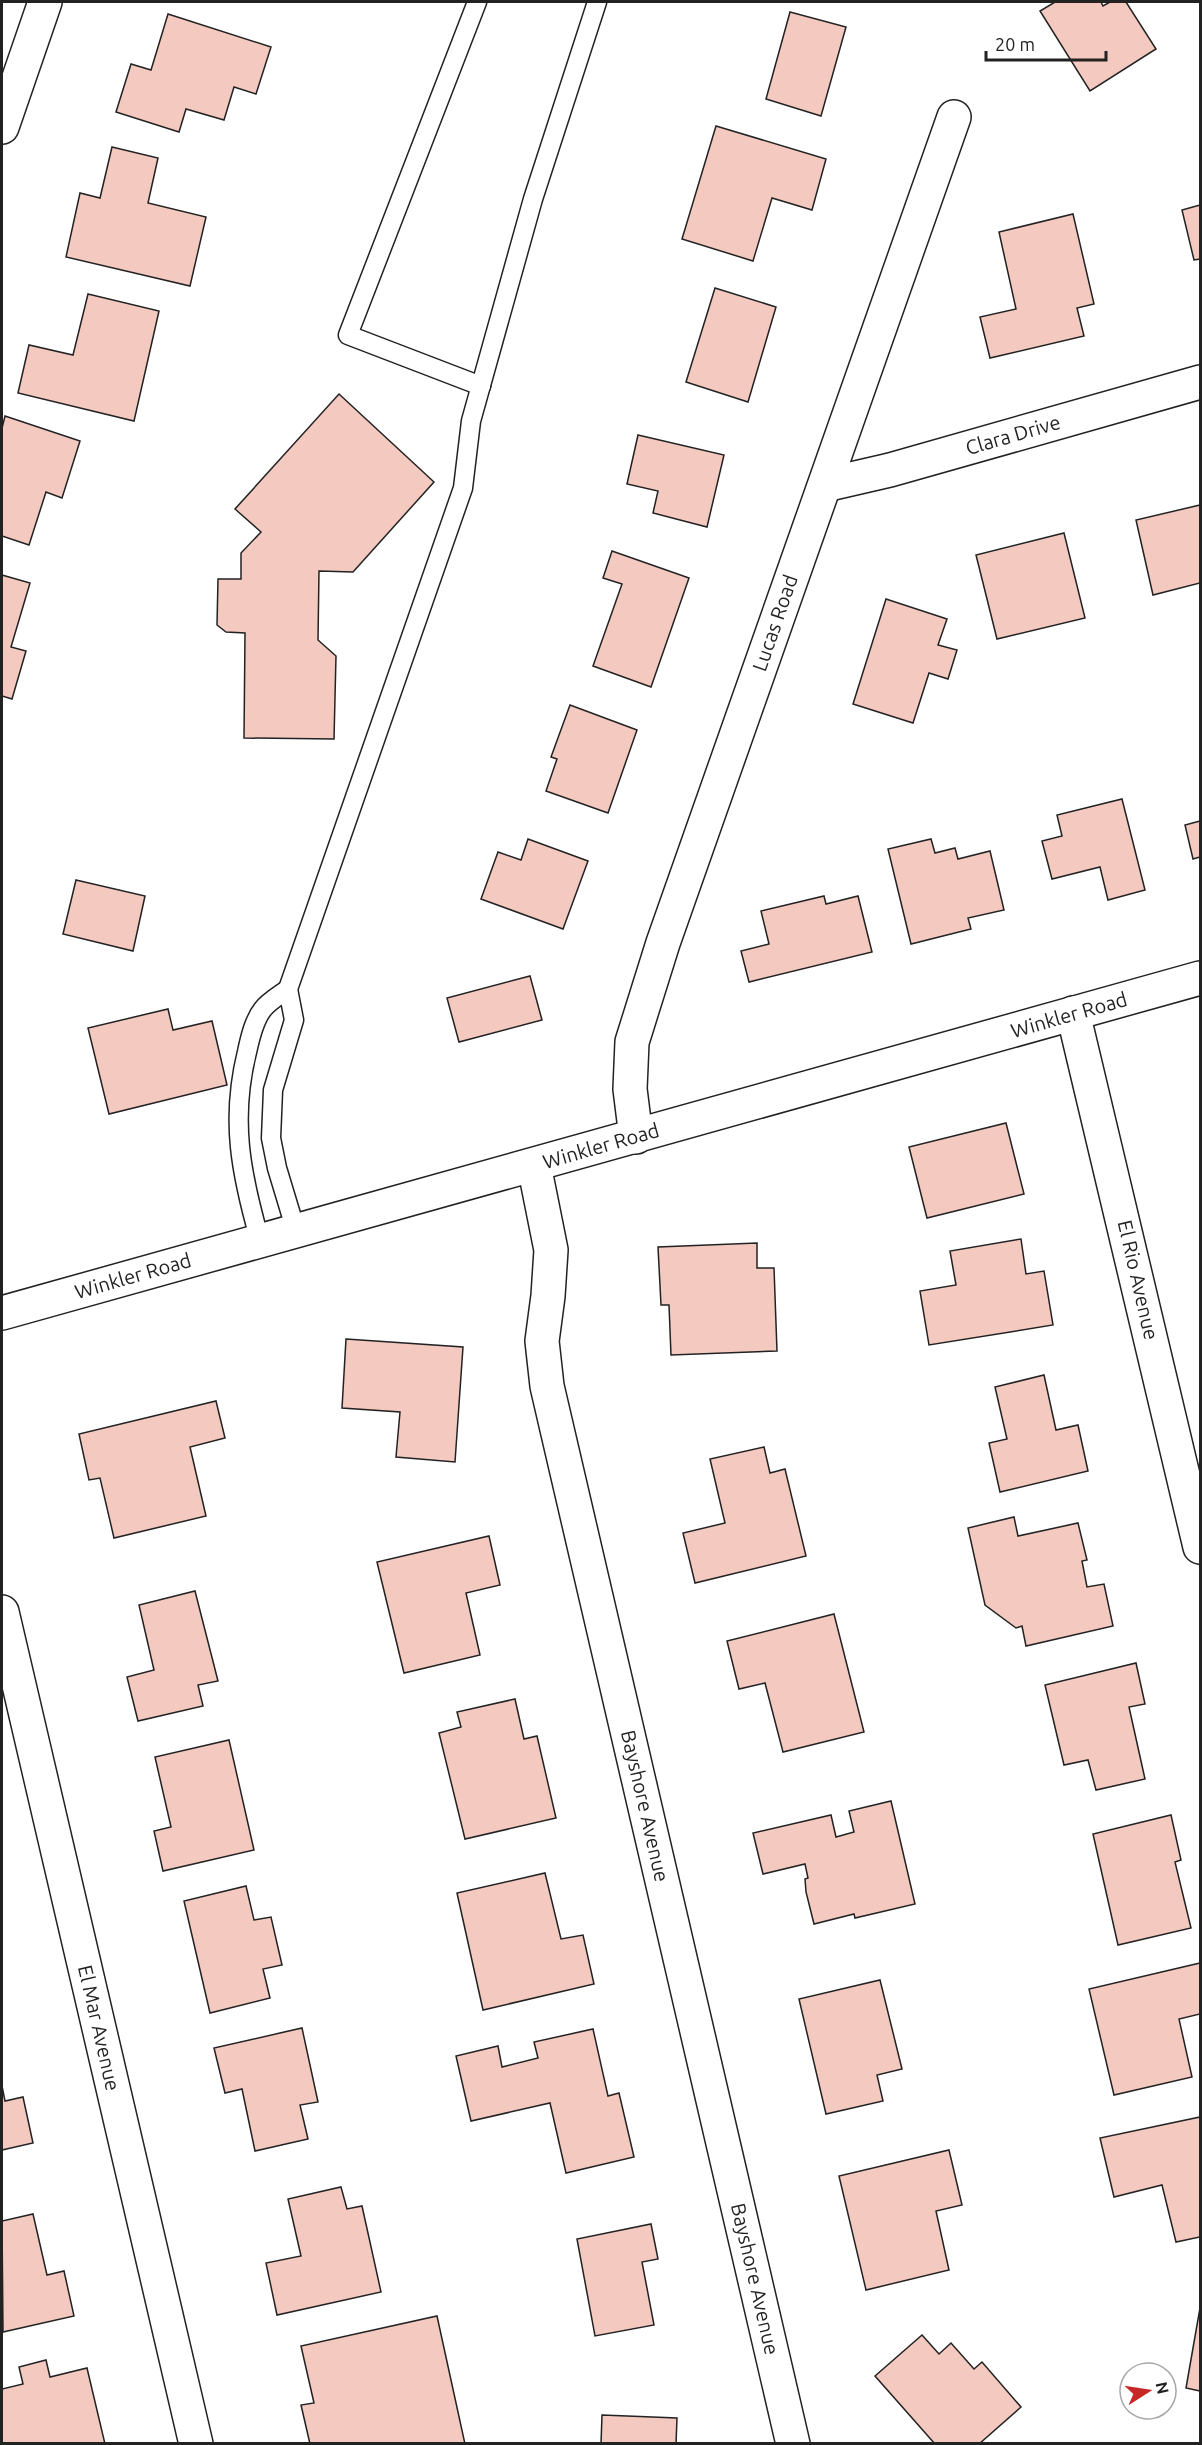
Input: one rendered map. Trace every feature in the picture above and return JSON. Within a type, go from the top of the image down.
[{"type":"street","points":[[2,127],[45,2]]},
{"type":"street","name":"Lucas Road","points":[[636,1137],[630,1089],[632,1042],[663,942],[954,117]]},
{"type":"street","name":"Clara Drive","points":[[825,485],[890,470],[1200,382]]},
{"type":"street","name":"Winkler Road","points":[[2,1313],[1200,978]]},
{"type":"street","name":"El Rio Avenue","points":[[1073,1013],[1200,1547]]},
{"type":"street","name":"Bayshore Avenue","points":[[534,1165],[551,1250],[542,1341],[547,1386],[793,2444]]},
{"type":"street","name":"El Mar Avenue","points":[[2,1612],[196,2444]]},
{"type":"lane","points":[[477,2],[348,335],[481,386]]},
{"type":"lane","points":[[296,1231],[277,1168],[271,1138],[273,1090],[294,1020],[288,989],[463,488],[471,421],[533,199],[597,2]]},
{"type":"lane","points":[[260,1241],[240,1152],[237,1113],[241,1075],[251,1034],[262,1009],[288,989]]},
{"type":"building","points":[[1055,2],[1101,2],[1103,6],[1110,2],[1126,2],[1156,49],[1090,91],[1040,11]]},
{"type":"building","points":[[790,12],[846,27],[821,116],[766,99]]},
{"type":"building","points":[[168,14],[271,47],[256,94],[234,87],[224,120],[186,109],[179,132],[116,112],[131,64],[151,70]]},
{"type":"building","points":[[716,126],[826,159],[812,210],[772,198],[753,261],[682,239]]},
{"type":"building","points":[[112,147],[158,158],[148,203],[206,217],[190,286],[66,257],[80,193],[100,198]]},
{"type":"building","points":[[1200,205],[1200,259],[1194,260],[1182,210]]},
{"type":"building","points":[[1073,214],[1094,304],[1077,308],[1084,336],[990,358],[980,317],[1016,309],[999,232]]},
{"type":"building","points":[[715,288],[776,307],[748,402],[686,382]]},
{"type":"building","points":[[88,294],[159,311],[134,421],[18,393],[29,345],[73,355]]},
{"type":"building","points":[[339,394],[434,482],[353,572],[319,571],[318,640],[336,656],[334,739],[244,738],[245,633],[226,632],[217,625],[218,579],[241,579],[241,553],[261,532],[235,509]]},
{"type":"building","points":[[5,416],[80,441],[62,498],[46,492],[29,545],[2,536],[2,428]]},
{"type":"building","points":[[638,435],[724,455],[707,527],[653,513],[658,491],[627,484]]},
{"type":"building","points":[[1200,505],[1200,583],[1153,595],[1136,520]]},
{"type":"building","points":[[1064,533],[1085,618],[997,639],[976,555]]},
{"type":"building","points":[[612,551],[689,578],[651,687],[593,666],[622,584],[603,578]]},
{"type":"building","points":[[2,575],[30,583],[11,647],[26,651],[12,699],[2,696]]},
{"type":"building","points":[[886,599],[947,619],[938,645],[957,650],[948,679],[929,673],[913,723],[853,704]]},
{"type":"building","points":[[570,705],[637,730],[608,813],[546,791],[557,759],[551,757]]},
{"type":"building","points":[[1122,799],[1145,890],[1108,900],[1100,867],[1052,879],[1042,841],[1062,836],[1057,815]]},
{"type":"building","points":[[1200,821],[1200,857],[1193,859],[1185,825]]},
{"type":"building","points":[[528,839],[588,861],[563,929],[481,899],[498,852],[521,860]]},
{"type":"building","points":[[931,839],[935,853],[955,848],[958,859],[990,851],[1004,910],[968,918],[971,929],[911,944],[888,849]]},
{"type":"building","points":[[76,880],[145,896],[133,951],[63,934]]},
{"type":"building","points":[[824,896],[826,904],[858,896],[872,952],[749,982],[741,951],[769,944],[761,911]]},
{"type":"building","points":[[530,976],[542,1020],[459,1042],[447,998]]},
{"type":"building","points":[[168,1009],[173,1030],[212,1021],[227,1085],[109,1114],[88,1028]]},
{"type":"building","points":[[1006,1123],[1024,1194],[927,1218],[909,1147]]},
{"type":"building","points":[[1021,1239],[1026,1274],[1044,1271],[1053,1325],[929,1345],[920,1291],[956,1285],[950,1251]]},
{"type":"building","points":[[757,1243],[757,1268],[774,1268],[777,1351],[671,1355],[669,1305],[661,1305],[658,1247]]},
{"type":"building","points":[[346,1339],[463,1347],[455,1462],[396,1457],[400,1412],[342,1408]]},
{"type":"building","points":[[1044,1375],[1056,1430],[1078,1425],[1088,1471],[1000,1492],[989,1443],[1007,1439],[995,1387]]},
{"type":"building","points":[[216,1401],[225,1438],[190,1447],[206,1516],[114,1538],[100,1478],[89,1480],[79,1434]]},
{"type":"building","points":[[764,1447],[770,1473],[785,1469],[806,1556],[695,1583],[683,1533],[725,1523],[710,1459]]},
{"type":"building","points":[[1014,1517],[1018,1536],[1078,1523],[1087,1560],[1082,1561],[1087,1587],[1104,1584],[1113,1626],[1026,1646],[1022,1626],[1016,1628],[985,1605],[968,1528]]},
{"type":"building","points":[[489,1536],[500,1585],[466,1593],[480,1655],[404,1673],[377,1562]]},
{"type":"building","points":[[195,1591],[218,1681],[198,1685],[203,1706],[138,1721],[127,1677],[154,1670],[139,1605]]},
{"type":"building","points":[[834,1614],[864,1732],[783,1752],[765,1683],[739,1689],[727,1641]]},
{"type":"building","points":[[1136,1663],[1145,1704],[1129,1707],[1145,1779],[1096,1790],[1088,1760],[1064,1765],[1045,1685]]},
{"type":"building","points":[[515,1699],[524,1739],[537,1736],[556,1818],[465,1839],[439,1733],[461,1727],[457,1712]]},
{"type":"building","points":[[229,1740],[254,1850],[163,1871],[154,1831],[171,1827],[155,1757]]},
{"type":"building","points":[[891,1801],[915,1904],[855,1918],[854,1914],[814,1924],[806,1892],[805,1879],[808,1878],[805,1864],[763,1874],[753,1833],[831,1815],[836,1837],[854,1832],[849,1811]]},
{"type":"building","points":[[1171,1815],[1181,1860],[1175,1862],[1191,1928],[1118,1945],[1093,1834]]},
{"type":"building","points":[[545,1873],[561,1939],[583,1935],[594,1984],[483,2010],[457,1893]]},
{"type":"building","points":[[246,1886],[254,1920],[271,1917],[282,1965],[263,1969],[270,1998],[210,2013],[184,1901]]},
{"type":"building","points":[[1200,1963],[1200,2014],[1179,2019],[1192,2077],[1114,2095],[1089,1989]]},
{"type":"building","points":[[880,1980],[902,2069],[877,2075],[883,2101],[826,2114],[799,1999]]},
{"type":"building","points":[[302,2028],[318,2102],[300,2105],[308,2139],[255,2151],[242,2089],[225,2093],[214,2048]]},
{"type":"building","points":[[593,2029],[608,2096],[619,2093],[634,2157],[566,2173],[550,2103],[471,2121],[456,2056],[498,2046],[502,2067],[538,2058],[534,2042]]},
{"type":"building","points":[[2,2086],[5,2101],[23,2097],[33,2143],[2,2150]]},
{"type":"building","points":[[1200,2117],[1200,2237],[1176,2242],[1162,2185],[1114,2197],[1100,2138]]},
{"type":"building","points":[[949,2150],[962,2205],[936,2211],[949,2270],[866,2290],[839,2176]]},
{"type":"building","points":[[341,2187],[347,2209],[362,2206],[381,2292],[277,2315],[266,2263],[301,2256],[288,2199]]},
{"type":"building","points":[[33,2214],[47,2275],[64,2271],[74,2316],[3,2332],[2,2221]]},
{"type":"building","points":[[651,2224],[658,2259],[642,2262],[654,2325],[595,2336],[577,2239]]},
{"type":"building","points":[[1200,2308],[1200,2391],[1186,2388]]},
{"type":"building","points":[[437,2316],[465,2444],[310,2444],[301,2405],[314,2403],[301,2346]]},
{"type":"building","points":[[922,2335],[939,2354],[951,2343],[974,2369],[982,2362],[1021,2407],[979,2444],[935,2444],[875,2376]]},
{"type":"building","points":[[46,2360],[50,2377],[87,2368],[105,2444],[2,2444],[2,2389],[23,2384],[19,2367]]},
{"type":"building","points":[[602,2415],[677,2418],[676,2444],[601,2444]]}]
